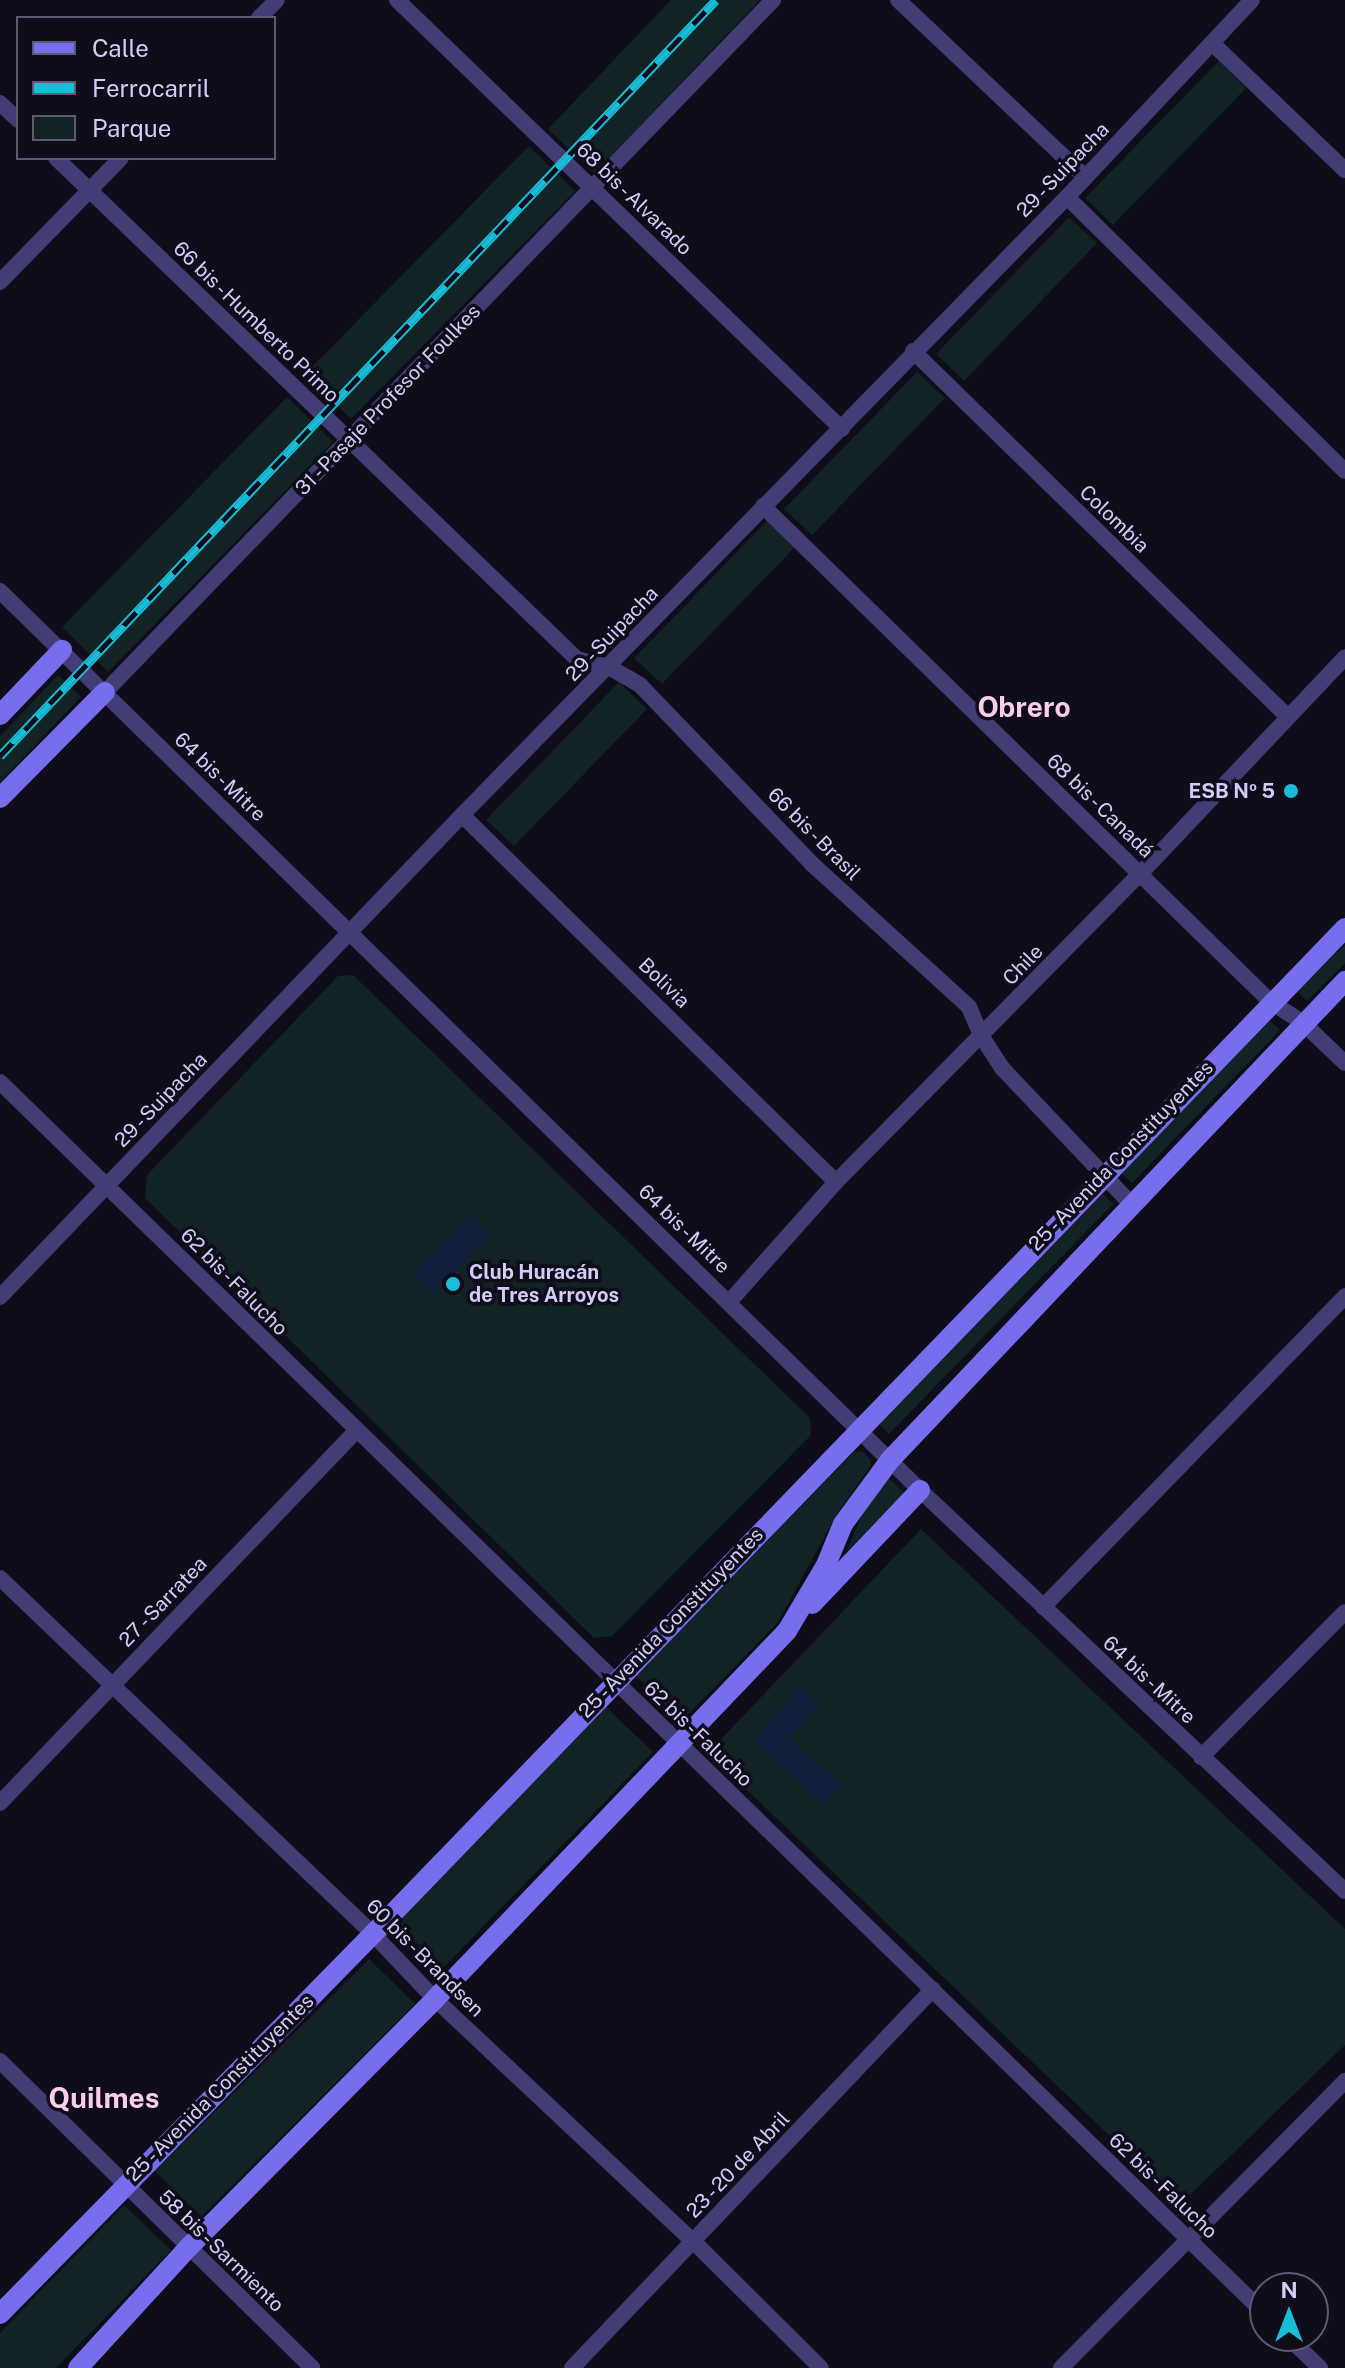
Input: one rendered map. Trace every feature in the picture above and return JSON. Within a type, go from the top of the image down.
[{"type":"main road","points":[[0,715],[62,650]]},
{"type":"main road","name":"31 - Pasaje Profesor Foulkes","points":[[0,798],[105,692]]},
{"type":"main road","name":"25 - Avenida Constituyentes","points":[[0,2314],[124,2184],[373,1934],[1344,928]]},
{"type":"main road","name":"25 - Avenida Constituyentes","points":[[78,2368],[188,2248],[435,1999],[787,1631],[826,1565],[843,1524],[890,1460],[1302,1022],[1345,981]]},
{"type":"main road","points":[[787,1631],[920,1490]]},
{"type":"street","points":[[261,16],[277,0]]},
{"type":"street","name":"68 bis - Alvarado","points":[[397,0],[842,429]]},
{"type":"street","name":"31 - Pasaje Profesor Foulkes","points":[[105,692],[773,0]]},
{"type":"street","points":[[898,0],[1085,177]]},
{"type":"street","name":"29 - Suipacha","points":[[0,1297],[462,815],[1067,197],[1252,0]]},
{"type":"street","points":[[1212,43],[1345,170]]},
{"type":"street","points":[[0,103],[16,118]]},
{"type":"street","name":"66 bis - Humberto Primo","points":[[58,160],[324,412],[349,441],[577,659],[609,667]]},
{"type":"street","points":[[0,282],[119,160]]},
{"type":"street","points":[[1067,197],[1266,397],[1345,471]]},
{"type":"street","name":"Colombia","points":[[913,351],[1287,716]]},
{"type":"street","name":"68 bis - Canadá","points":[[763,506],[1271,1002]]},
{"type":"street","name":"64 bis - Mitre","points":[[0,591],[920,1490],[1345,1891]]},
{"type":"street","name":"Chile","points":[[730,1301],[836,1182],[982,1037],[1345,657]]},
{"type":"street","name":"66 bis - Brasil","points":[[609,667],[640,685],[812,864],[969,1007],[982,1037]]},
{"type":"street","name":"Bolivia","points":[[462,815],[836,1182]]},
{"type":"street","points":[[1271,1002],[1302,1022],[1345,1063]]},
{"type":"street","points":[[982,1037],[1002,1068],[1132,1205]]},
{"type":"street","name":"62 bis - Falucho","points":[[0,1082],[1249,2298]]},
{"type":"street","points":[[1043,1607],[1345,1296]]},
{"type":"street","name":"27 - Sarratea","points":[[0,1803],[356,1431]]},
{"type":"street","name":"60 bis - Brandsen","points":[[0,1578],[373,1934],[435,1999],[693,2241],[821,2368]]},
{"type":"street","points":[[1201,1757],[1345,1612]]},
{"type":"street","name":"23 - 20 de Abril","points":[[572,2368],[933,1989]]},
{"type":"street","name":"58 bis - Sarmiento","points":[[0,2061],[312,2368]]},
{"type":"street","points":[[1061,2368],[1345,2081]]},
{"type":"street","points":[[1304,2352],[1320,2368]]},
{"type":"green space","points":[[671,0],[760,0],[595,173],[548,129]]},
{"type":"green space","points":[[1219,61],[1246,88],[1113,225],[1085,198]]},
{"type":"green space","points":[[529,146],[575,191],[351,419],[305,374]]},
{"type":"green space","points":[[1069,217],[1097,243],[964,381],[936,354]]},
{"type":"green space","points":[[917,372],[945,398],[812,535],[784,509]]},
{"type":"green space","points":[[287,397],[333,442],[108,672],[62,627]]},
{"type":"green space","points":[[767,521],[795,547],[662,684],[634,658]]},
{"type":"green space","points":[[58,675],[81,697],[0,782],[0,736]]},
{"type":"green space","points":[[619,682],[647,709],[514,846],[486,820]]},
{"type":"green space","points":[[1345,945],[1345,963],[1307,1001],[1297,991]]},
{"type":"green space","name":"Club Huracán de Tres Arroyos","points":[[353,975],[810,1418],[811,1435],[612,1636],[594,1638],[145,1198],[147,1175],[338,976]]},
{"type":"green space","points":[[1269,1020],[1280,1030],[1132,1183],[1121,1173]]},
{"type":"green space","points":[[1103,1194],[1113,1204],[889,1434],[879,1424]]},
{"type":"green space","points":[[862,1451],[871,1460],[870,1467],[838,1512],[778,1622],[682,1721],[636,1676],[854,1452]]},
{"type":"green space","points":[[887,1476],[904,1493],[847,1551],[862,1514]]},
{"type":"green space","points":[[921,1529],[1345,1929],[1345,2045],[1191,2194],[1173,2196],[708,1753]]},
{"type":"green space","points":[[606,1707],[653,1752],[443,1968],[396,1924]]},
{"type":"green space","points":[[369,1959],[415,2004],[201,2217],[155,2171]]},
{"type":"green space","points":[[124,2205],[171,2250],[56,2368],[0,2368],[0,2333]]},
{"type":"water","points":[[469,1215],[490,1235],[434,1295],[412,1275]]},
{"type":"water","points":[[800,1686],[820,1704],[790,1738],[841,1784],[824,1804],[752,1741]]},
{"type":"railway","points":[[0,756],[716,0]]},
{"type":"place","name":"ESB Nº 5","points":[[1291,791]]},
{"type":"place","name":"Club Huracán de Tres Arroyos","points":[[453,1284]]},
{"type":"district","name":"Obrero","points":[[1024,707]]},
{"type":"district","name":"Quilmes","points":[[104,2098]]}]
